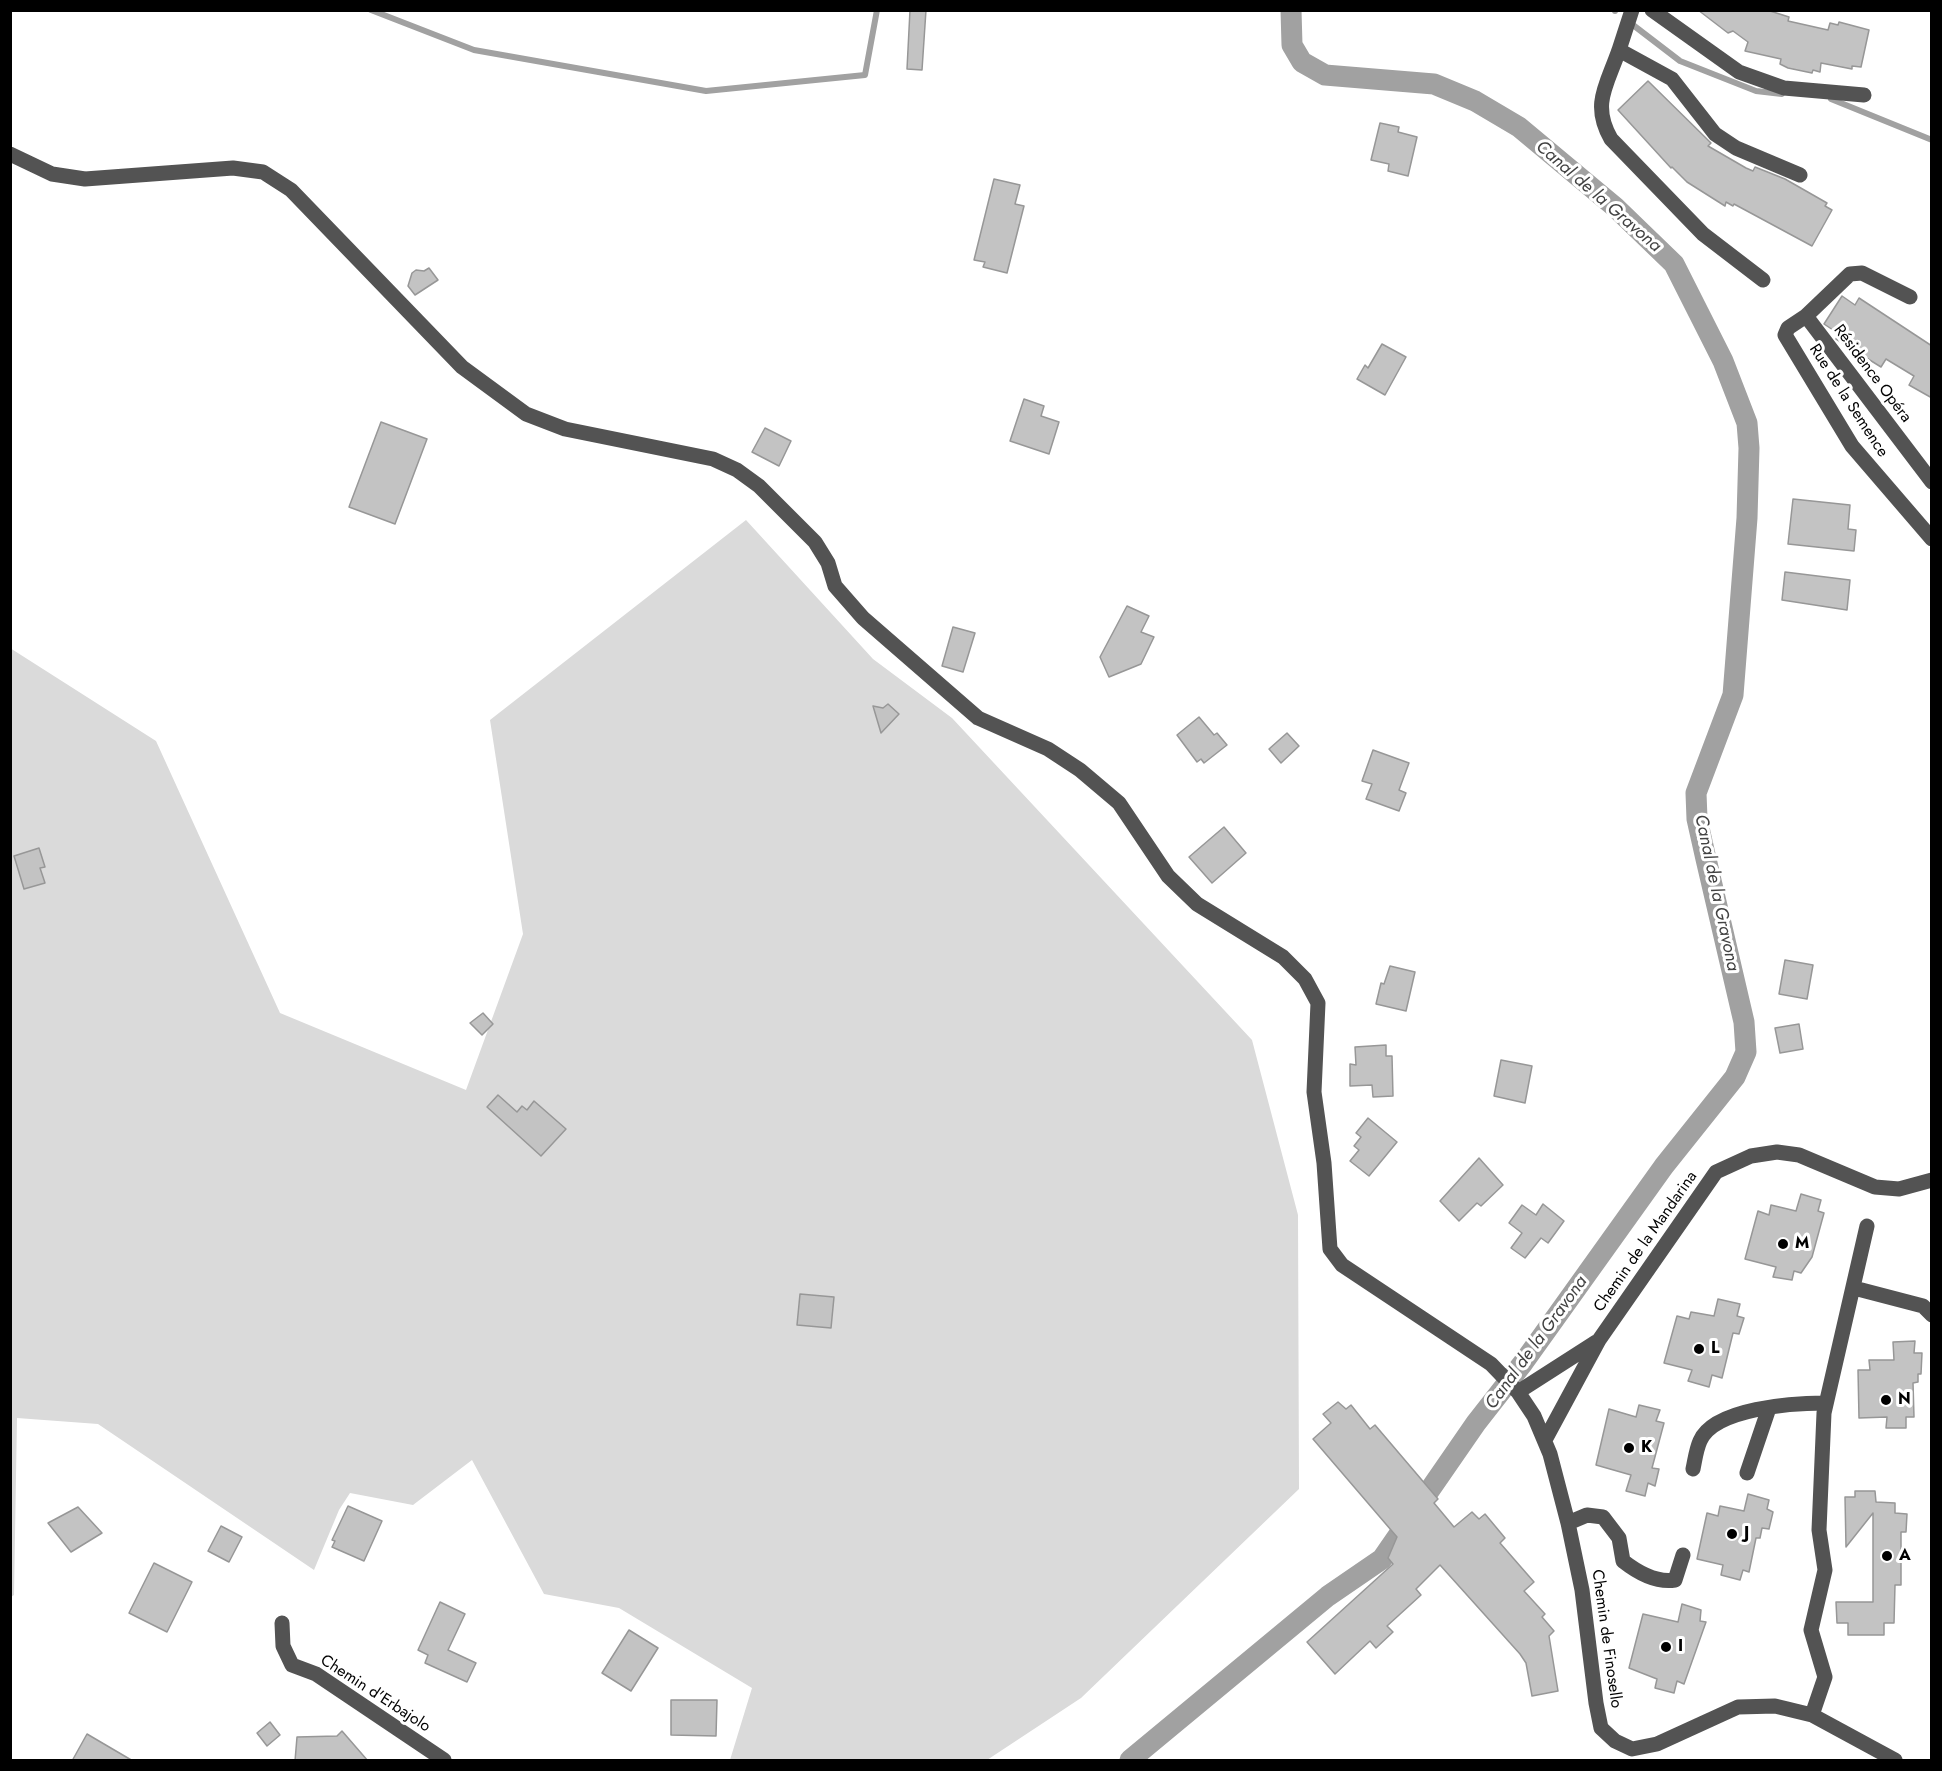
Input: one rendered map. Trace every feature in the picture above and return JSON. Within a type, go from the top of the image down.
[{"type":"street","points":[[1632,10],[1600,103],[1602,122],[1611,139],[1703,234],[1763,280]]},
{"type":"street","points":[[1652,10],[1739,72],[1784,88],[1864,95]]},
{"type":"street","points":[[1618,50],[1671,79],[1715,134],[1736,148],[1800,175]]},
{"type":"street","name":"Chemin de Finosello","points":[[10,154],[52,174],[85,179],[233,168],[263,172],[291,190],[462,367],[526,414],[565,429],[713,459],[737,470],[759,486],[815,542],[828,563],[835,586],[863,618],[978,718],[1048,749],[1080,770],[1119,803],[1168,876],[1197,904],[1283,957],[1305,979],[1318,1003],[1314,1092],[1324,1163],[1330,1250],[1342,1265],[1491,1364],[1518,1392],[1545,1440],[1568,1523],[1582,1590],[1601,1728],[1615,1741],[1632,1749],[1658,1744],[1738,1707],[1774,1706],[1812,1715],[1895,1761]]},
{"type":"street","points":[[1806,316],[1850,274],[1862,273],[1910,297]]},
{"type":"street","name":"Rue de la Semence","points":[[1806,316],[1788,328],[1785,335],[1852,446],[1930,535]]},
{"type":"street","name":"Résidence Opéra","points":[[1806,316],[1932,482]]},
{"type":"street","name":"Chemin de la Mandarina","points":[[1545,1440],[1599,1340],[1716,1173],[1750,1156],[1777,1152],[1799,1155],[1875,1187],[1899,1189],[1932,1180]]},
{"type":"street","points":[[1812,1715],[1825,1677],[1811,1630],[1825,1570],[1819,1530],[1826,1403],[1854,1288],[1866,1226]]},
{"type":"street","points":[[1854,1288],[1923,1306],[1932,1315]]},
{"type":"street","name":"Chemin de la Mandarina","points":[[1518,1392],[1599,1340]]},
{"type":"street","points":[[1693,1469],[1700,1440],[1713,1426],[1729,1417],[1795,1403],[1826,1403]]},
{"type":"street","points":[[1747,1473],[1769,1408]]},
{"type":"street","points":[[1568,1523],[1587,1515],[1603,1517],[1619,1538],[1623,1561],[1634,1570],[1653,1578],[1675,1580],[1683,1555]]},
{"type":"street","name":"Chemin d'Erbajolo","points":[[282,1623],[283,1646],[292,1665],[316,1674],[444,1761]]},
{"type":"shaded area","points":[[746,520],[873,659],[952,718],[1252,1040],[1298,1215],[1299,1489],[1081,1698],[987,1760],[730,1760],[752,1688],[619,1608],[544,1594],[472,1460],[413,1505],[350,1493],[339,1510],[314,1570],[98,1424],[17,1418],[14,1595],[11,1597],[10,648],[156,741],[280,1013],[466,1090],[523,934],[490,720]]},
{"type":"building","points":[[910,10],[926,10],[922,70],[907,69]]},
{"type":"building","points":[[1698,10],[1767,10],[1789,17],[1788,21],[1828,30],[1830,23],[1838,25],[1839,22],[1869,30],[1861,67],[1852,66],[1852,69],[1821,63],[1820,72],[1813,70],[1812,73],[1788,68],[1780,64],[1781,59],[1745,51],[1748,42],[1733,31],[1728,33]]},
{"type":"building","points":[[1648,81],[1711,143],[1708,146],[1753,171],[1755,167],[1785,179],[1827,203],[1825,206],[1832,210],[1812,246],[1734,204],[1733,206],[1726,202],[1725,206],[1687,182],[1671,168],[1618,110]]},
{"type":"building","points":[[1380,123],[1399,127],[1398,132],[1417,137],[1408,176],[1388,171],[1389,164],[1371,160]]},
{"type":"building","points":[[994,179],[1020,185],[1015,204],[1024,206],[1007,273],[983,267],[985,262],[974,260]]},
{"type":"building","points":[[429,268],[438,280],[415,295],[408,286],[412,273]]},
{"type":"building","points":[[1842,296],[1855,305],[1859,298],[1932,346],[1932,398],[1909,385],[1914,376],[1886,359],[1881,367],[1836,339],[1839,334],[1824,324]]},
{"type":"building","points":[[1382,344],[1406,357],[1385,395],[1357,379],[1365,365],[1368,368]]},
{"type":"building","points":[[1024,399],[1044,406],[1041,416],[1059,422],[1049,454],[1010,441]]},
{"type":"building","points":[[381,422],[427,439],[395,524],[349,507]]},
{"type":"building","points":[[765,428],[791,441],[779,466],[752,452]]},
{"type":"building","points":[[1793,499],[1850,505],[1848,529],[1856,530],[1854,551],[1788,544]]},
{"type":"building","points":[[1785,572],[1850,580],[1847,610],[1782,600]]},
{"type":"building","points":[[1127,606],[1149,616],[1141,632],[1154,637],[1141,664],[1109,677],[1100,657]]},
{"type":"building","points":[[953,627],[975,633],[963,672],[942,666]]},
{"type":"building","points":[[888,704],[899,714],[881,733],[873,706],[883,708]]},
{"type":"building","points":[[1199,717],[1214,735],[1217,733],[1227,745],[1204,763],[1201,759],[1197,762],[1177,735]]},
{"type":"building","points":[[1287,733],[1299,746],[1281,763],[1269,749]]},
{"type":"building","points":[[1373,750],[1409,763],[1399,790],[1406,793],[1399,811],[1366,799],[1372,784],[1362,781]]},
{"type":"building","points":[[1224,827],[1246,853],[1212,883],[1189,857]]},
{"type":"building","points":[[39,848],[45,867],[40,868],[45,883],[24,889],[14,856]]},
{"type":"building","points":[[1785,960],[1813,965],[1807,999],[1779,994]]},
{"type":"building","points":[[1390,966],[1415,972],[1406,1011],[1376,1004],[1381,983],[1384,984]]},
{"type":"building","points":[[483,1013],[493,1024],[482,1035],[470,1023]]},
{"type":"building","points":[[1799,1024],[1803,1049],[1780,1053],[1775,1028]]},
{"type":"building","points":[[1386,1045],[1386,1056],[1392,1056],[1393,1096],[1373,1097],[1372,1085],[1350,1086],[1350,1064],[1356,1065],[1355,1047]]},
{"type":"building","points":[[1501,1060],[1532,1066],[1525,1103],[1494,1096]]},
{"type":"building","points":[[498,1095],[517,1112],[522,1106],[527,1110],[534,1101],[566,1129],[541,1156],[487,1107]]},
{"type":"building","points":[[1368,1118],[1397,1142],[1369,1176],[1350,1161],[1359,1150],[1354,1146],[1361,1137],[1356,1133]]},
{"type":"building","points":[[1479,1158],[1503,1185],[1481,1206],[1477,1203],[1459,1221],[1440,1201]]},
{"type":"building","name":"M","points":[[1801,1194],[1821,1200],[1818,1211],[1824,1213],[1812,1257],[1801,1273],[1794,1271],[1792,1280],[1773,1277],[1776,1267],[1745,1259],[1758,1211],[1769,1215],[1771,1205],[1796,1211]]},
{"type":"building","points":[[1543,1204],[1564,1221],[1548,1243],[1541,1238],[1525,1258],[1511,1248],[1522,1233],[1509,1223],[1522,1205],[1536,1215]]},
{"type":"building","points":[[800,1294],[834,1297],[831,1328],[797,1325]]},
{"type":"building","name":"L","points":[[1718,1299],[1740,1304],[1737,1316],[1744,1318],[1739,1334],[1733,1333],[1722,1378],[1712,1375],[1709,1387],[1688,1381],[1692,1370],[1664,1363],[1677,1316],[1689,1319],[1691,1312],[1714,1316]]},
{"type":"building","name":"N","points":[[1915,1341],[1914,1353],[1922,1353],[1921,1374],[1918,1374],[1918,1382],[1913,1383],[1914,1417],[1906,1417],[1906,1428],[1886,1428],[1887,1417],[1859,1418],[1858,1370],[1870,1370],[1869,1360],[1894,1360],[1893,1342]]},
{"type":"building","points":[[1338,1402],[1346,1409],[1351,1405],[1370,1429],[1375,1425],[1438,1499],[1434,1503],[1454,1527],[1472,1512],[1479,1519],[1485,1514],[1505,1538],[1500,1543],[1534,1582],[1524,1591],[1545,1614],[1542,1617],[1554,1631],[1549,1636],[1558,1691],[1532,1696],[1526,1663],[1520,1654],[1440,1565],[1416,1589],[1421,1595],[1387,1626],[1393,1632],[1376,1648],[1370,1641],[1335,1674],[1307,1642],[1393,1564],[1388,1558],[1397,1537],[1313,1439],[1331,1423],[1323,1414]]},
{"type":"building","name":"K","points":[[1639,1405],[1660,1410],[1656,1421],[1664,1423],[1652,1468],[1659,1469],[1655,1486],[1648,1483],[1645,1496],[1626,1491],[1631,1475],[1596,1465],[1609,1409],[1636,1417]]},
{"type":"building","name":"A","points":[[1855,1491],[1875,1491],[1876,1502],[1895,1503],[1895,1513],[1907,1514],[1906,1532],[1901,1532],[1901,1585],[1895,1585],[1894,1623],[1884,1623],[1884,1635],[1848,1635],[1848,1623],[1837,1623],[1836,1602],[1873,1602],[1873,1513],[1846,1547],[1845,1497],[1855,1497]]},
{"type":"building","name":"J","points":[[1748,1494],[1769,1500],[1767,1509],[1773,1512],[1769,1529],[1762,1528],[1760,1538],[1756,1538],[1749,1572],[1743,1570],[1740,1580],[1721,1575],[1723,1565],[1697,1559],[1707,1513],[1718,1516],[1720,1506],[1744,1511]]},
{"type":"building","points":[[348,1506],[382,1521],[364,1561],[332,1547],[335,1541],[332,1540]]},
{"type":"building","points":[[78,1507],[102,1533],[71,1552],[48,1523]]},
{"type":"building","points":[[221,1526],[242,1537],[229,1562],[208,1551]]},
{"type":"building","points":[[154,1563],[192,1582],[167,1632],[129,1613]]},
{"type":"building","points":[[440,1602],[465,1614],[448,1650],[476,1663],[467,1682],[425,1663],[428,1655],[418,1650]]},
{"type":"building","name":"I","points":[[1682,1604],[1701,1610],[1700,1621],[1706,1622],[1684,1684],[1677,1681],[1674,1693],[1655,1688],[1657,1679],[1629,1668],[1643,1614],[1678,1622]]},
{"type":"building","points":[[629,1630],[658,1648],[631,1691],[602,1673]]},
{"type":"building","points":[[671,1700],[717,1700],[716,1736],[671,1735]]},
{"type":"building","points":[[270,1722],[280,1735],[267,1746],[257,1733]]},
{"type":"building","points":[[342,1731],[368,1761],[295,1761],[297,1737],[337,1736]]},
{"type":"building","points":[[87,1734],[133,1761],[72,1761]]},
{"type":"waterway","points":[[371,10],[474,50],[706,91],[865,75],[877,10]]},
{"type":"waterway","name":"Canal de la Gravona","points":[[1130,1760],[1328,1596],[1382,1559],[1476,1423],[1523,1363],[1664,1166],[1735,1077],[1746,1052],[1744,1022],[1697,819],[1696,793],[1733,695],[1747,518],[1749,448],[1747,423],[1723,361],[1674,264],[1615,207],[1519,127],[1475,101],[1434,84],[1325,75],[1302,62],[1292,45],[1291,10]]},
{"type":"waterway","points":[[1633,25],[1680,61],[1756,91],[1782,94]]},
{"type":"waterway","points":[[1831,99],[1932,140]]},
{"type":"place","name":"M","points":[[1783,1244]]},
{"type":"place","name":"L","points":[[1699,1349]]},
{"type":"place","name":"N","points":[[1886,1400]]},
{"type":"place","name":"K","points":[[1629,1448]]},
{"type":"place","name":"J","points":[[1732,1534]]},
{"type":"place","name":"A","points":[[1887,1556]]},
{"type":"place","name":"I","points":[[1666,1647]]}]
